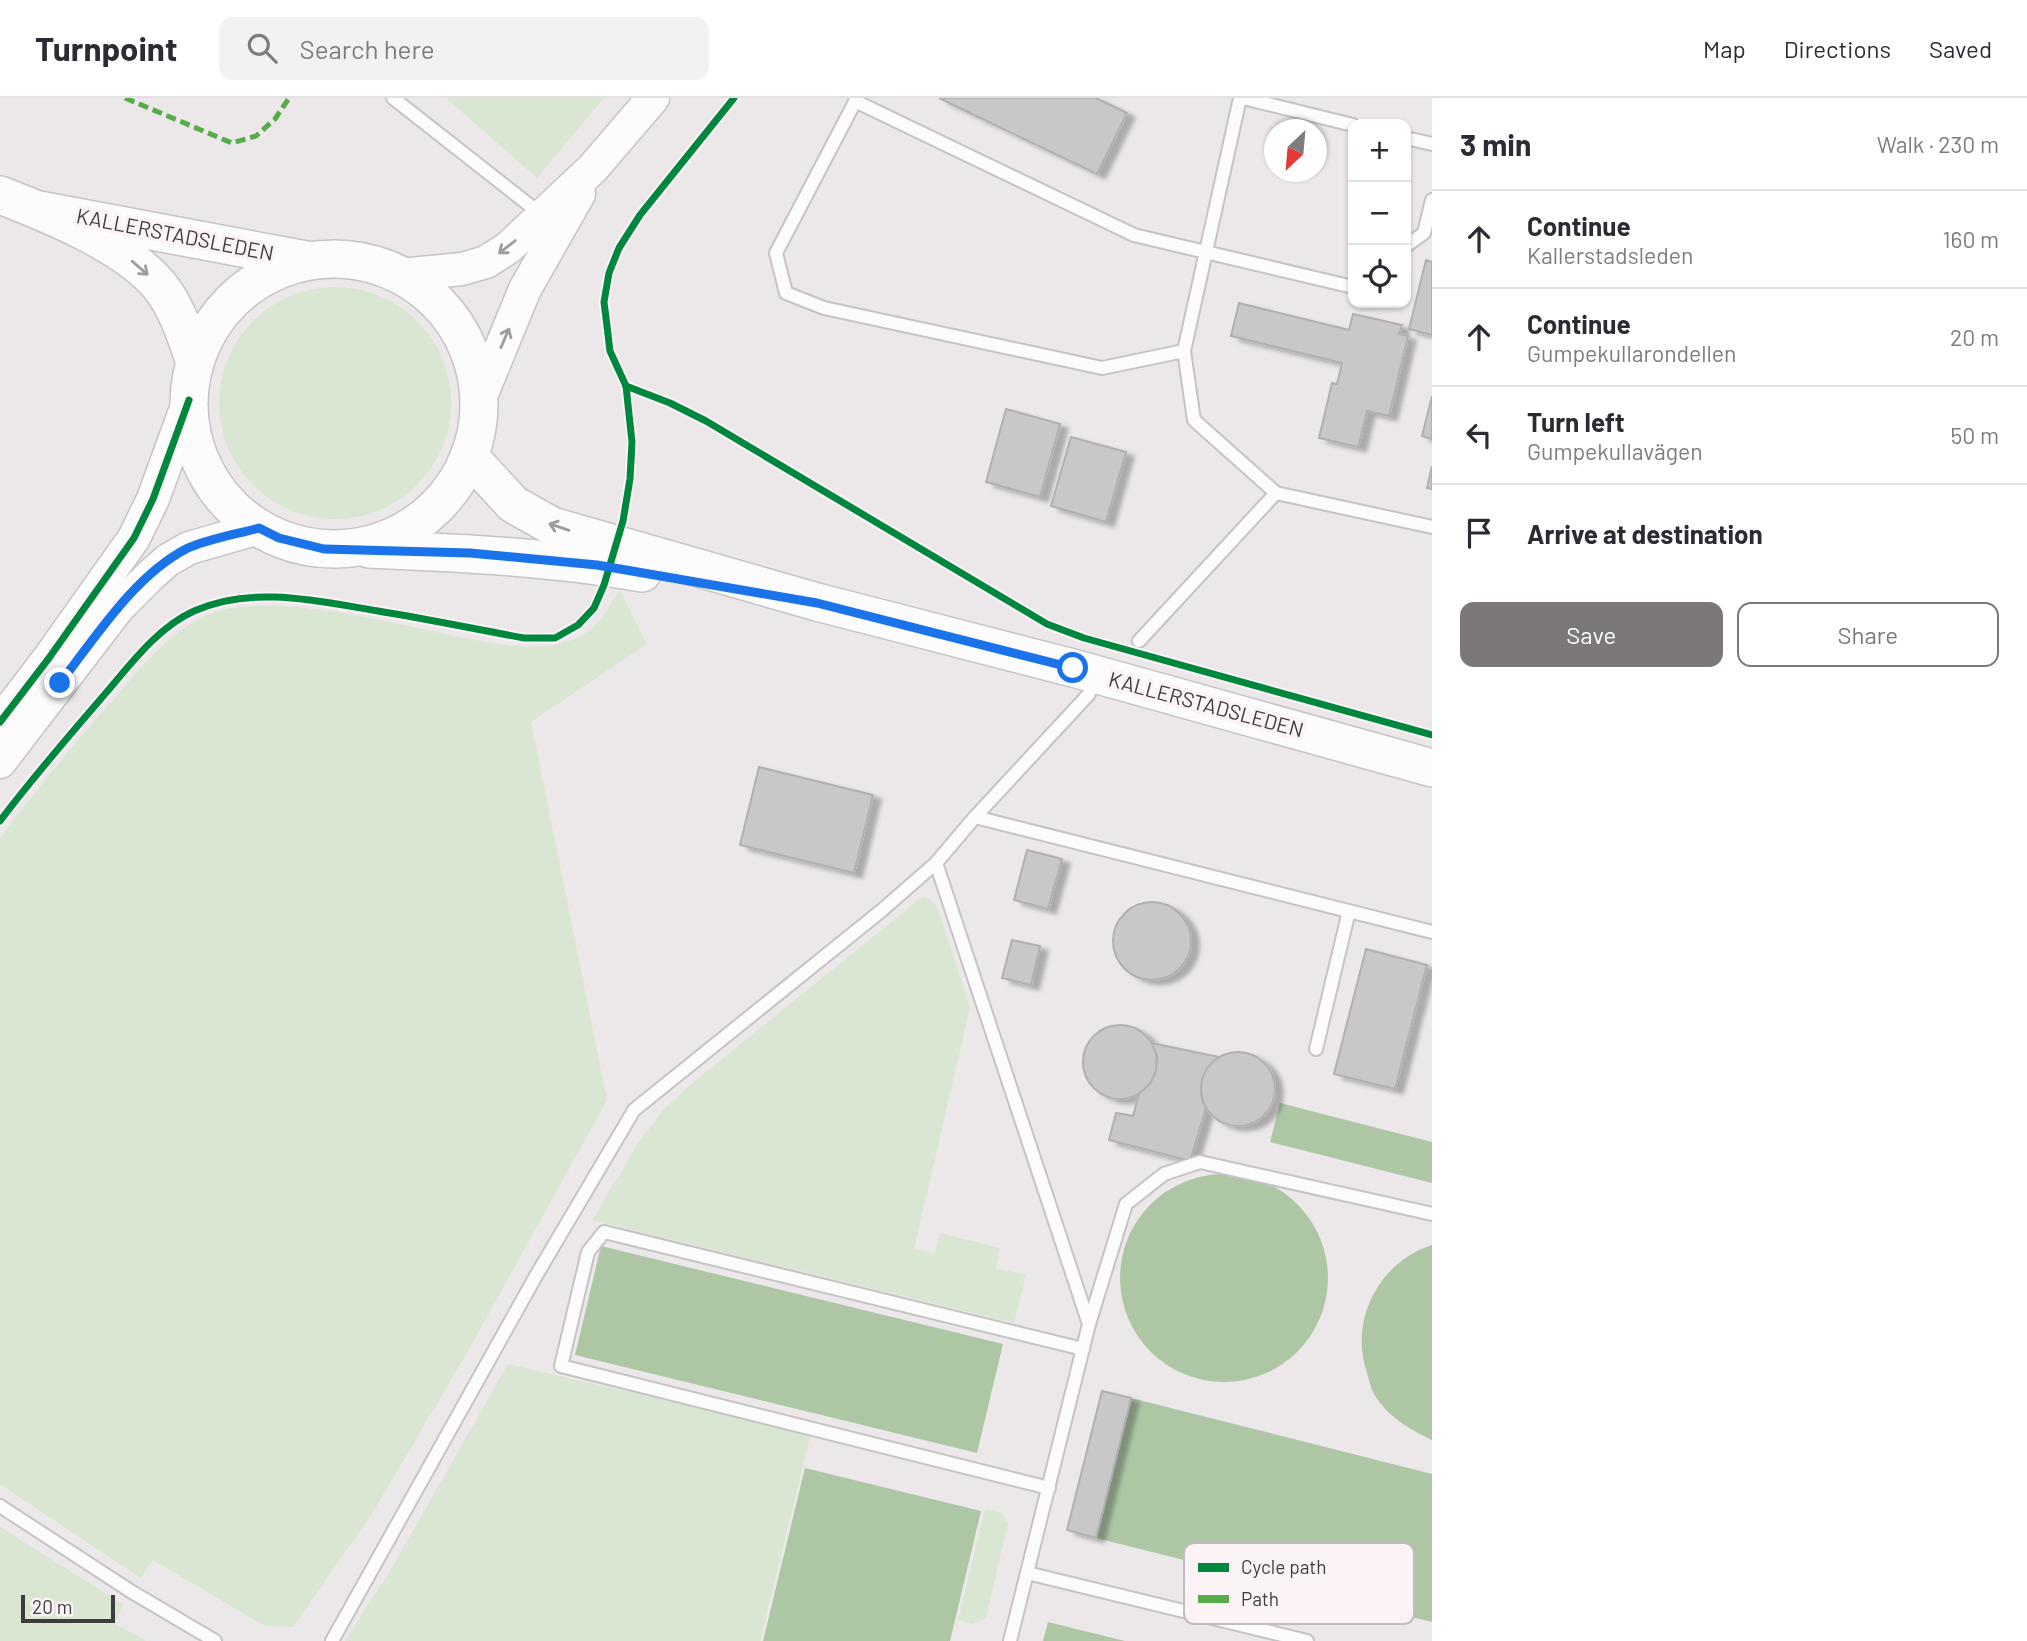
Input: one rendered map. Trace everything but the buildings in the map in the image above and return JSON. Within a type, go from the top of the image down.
[{"type":"main road","name":"KALLERSTADSLEDEN","points":[[0,195],[39,210],[122,253],[159,285],[180,320],[195,363]]},
{"type":"main road","name":"KALLERSTADSLEDEN","points":[[39,210],[311,261]]},
{"type":"main road","points":[[334,259],[379,266],[400,275],[432,297],[456,327],[473,363],[478,401],[476,429],[469,456],[457,481],[441,502],[421,520],[398,534],[373,543],[324,549],[279,538],[259,528],[238,513],[221,495],[206,474],[196,450],[190,425],[189,400],[195,363],[212,326],[238,295],[272,273],[311,261],[334,259]]},
{"type":"main road","name":"KALLERSTADSLEDEN","points":[[469,456],[513,504],[552,526],[817,603],[1073,668],[1432,768]]},
{"type":"main road","name":"KALLERSTADSLEDEN","points":[[347,548],[470,553],[597,565],[817,603]]},
{"type":"street","points":[[400,275],[462,269],[486,262],[508,248],[593,168],[653,98]]},
{"type":"street","points":[[478,401],[525,289],[593,168]]},
{"type":"street","points":[[0,722],[134,537],[153,499],[189,400]]},
{"type":"street","points":[[0,762],[118,608],[152,574],[168,560],[189,548],[259,528]]},
{"type":"lane","points":[[393,98],[542,215]]},
{"type":"lane","points":[[1348,124],[1242,98],[1184,351],[1194,419],[1276,493],[1432,527]]},
{"type":"lane","points":[[1184,351],[1102,368],[824,308],[786,293],[776,253],[856,100],[1134,235],[1348,286]]},
{"type":"lane","points":[[1411,139],[1432,144]]},
{"type":"lane","points":[[1407,245],[1424,233],[1432,200]]},
{"type":"lane","points":[[1139,641],[1276,493]]},
{"type":"lane","points":[[331,1641],[537,1274],[634,1110],[881,911],[936,863],[1089,694]]},
{"type":"lane","points":[[975,817],[1432,932]]},
{"type":"lane","points":[[936,863],[1089,1324]]},
{"type":"lane","points":[[1316,1049],[1349,911]]},
{"type":"lane","points":[[1010,1641],[1089,1324],[1126,1204],[1164,1174],[1200,1162],[1432,1214]]},
{"type":"lane","points":[[1049,1488],[561,1366],[588,1252],[604,1232],[1083,1349]]},
{"type":"lane","points":[[0,1506],[132,1592],[215,1641]]},
{"type":"lane","points":[[1027,1573],[1184,1611]]},
{"type":"lane","points":[[1237,1624],[1307,1641]]},
{"type":"shaded area","points":[[446,98],[604,98],[537,178]]},
{"type":"shaded area","points":[[335,287],[358,289],[390,301],[409,313],[425,329],[446,369],[451,403],[449,426],[437,458],[425,477],[409,493],[369,514],[335,519],[312,517],[280,505],[261,493],[245,477],[224,437],[219,403],[221,380],[233,348],[245,329],[261,313],[301,292]]},
{"type":"shaded area","points":[[620,590],[647,644],[531,722],[607,1100],[468,1351],[373,1512],[293,1627],[265,1626],[153,1560],[141,1578],[0,1484],[0,838],[70,750],[147,662],[184,628],[213,613],[239,607],[302,608],[527,647],[558,644],[587,632],[602,618]]},
{"type":"shaded area","points":[[922,897],[931,901],[939,911],[970,1007],[914,1249],[935,1253],[940,1233],[1000,1248],[996,1269],[1026,1274],[1014,1323],[592,1220],[637,1145],[664,1109]]},
{"type":"shaded area","points":[[1280,1103],[1432,1142],[1432,1183],[1270,1142]]},
{"type":"shaded area","points":[[1224,1174],[1264,1182],[1282,1191],[1298,1204],[1311,1220],[1320,1238],[1328,1278],[1320,1318],[1311,1336],[1298,1352],[1282,1365],[1264,1374],[1224,1382],[1184,1374],[1166,1365],[1150,1352],[1137,1336],[1128,1318],[1120,1278],[1128,1238],[1137,1220],[1150,1204],[1166,1191],[1184,1182]]},
{"type":"shaded area","points":[[1432,1245],[1432,1440],[1399,1421],[1379,1402],[1374,1394],[1362,1353],[1362,1333],[1373,1296],[1383,1279],[1413,1253]]},
{"type":"shaded area","points":[[601,1246],[1003,1344],[977,1453],[575,1355]]},
{"type":"shaded area","points":[[508,1364],[811,1434],[760,1641],[345,1641],[393,1566]]},
{"type":"shaded area","points":[[1131,1398],[1432,1474],[1432,1622],[1414,1618],[1414,1543],[1184,1543],[1184,1560],[1096,1538]]},
{"type":"shaded area","points":[[805,1468],[981,1511],[950,1641],[763,1641]]},
{"type":"shaded area","points":[[985,1509],[1002,1513],[1008,1524],[986,1618],[973,1624],[958,1620]]},
{"type":"shaded area","points":[[0,1527],[124,1605],[114,1623],[146,1641],[0,1641]]},
{"type":"shaded area","points":[[1048,1622],[1125,1641],[1043,1641]]},
{"type":"marked path","points":[[125,98],[232,143],[256,136],[275,119],[289,98]]},
{"type":"cycle path","points":[[0,821],[145,648],[181,618],[216,603],[262,597],[309,600],[524,638],[555,638],[578,625],[594,608],[604,585],[623,521],[630,479],[632,442],[626,386],[610,351],[604,302],[609,273],[619,248],[640,215],[734,98]]},
{"type":"cycle path","points":[[626,386],[706,421],[1047,624],[1084,638],[1432,735]]},
{"type":"cycle path","points":[[0,722],[134,538],[153,499],[189,400]]},
{"type":"route","points":[[60,683],[118,608],[168,560],[189,548],[259,528],[279,538],[324,549],[470,553],[597,565],[817,603],[1073,668]]}]
